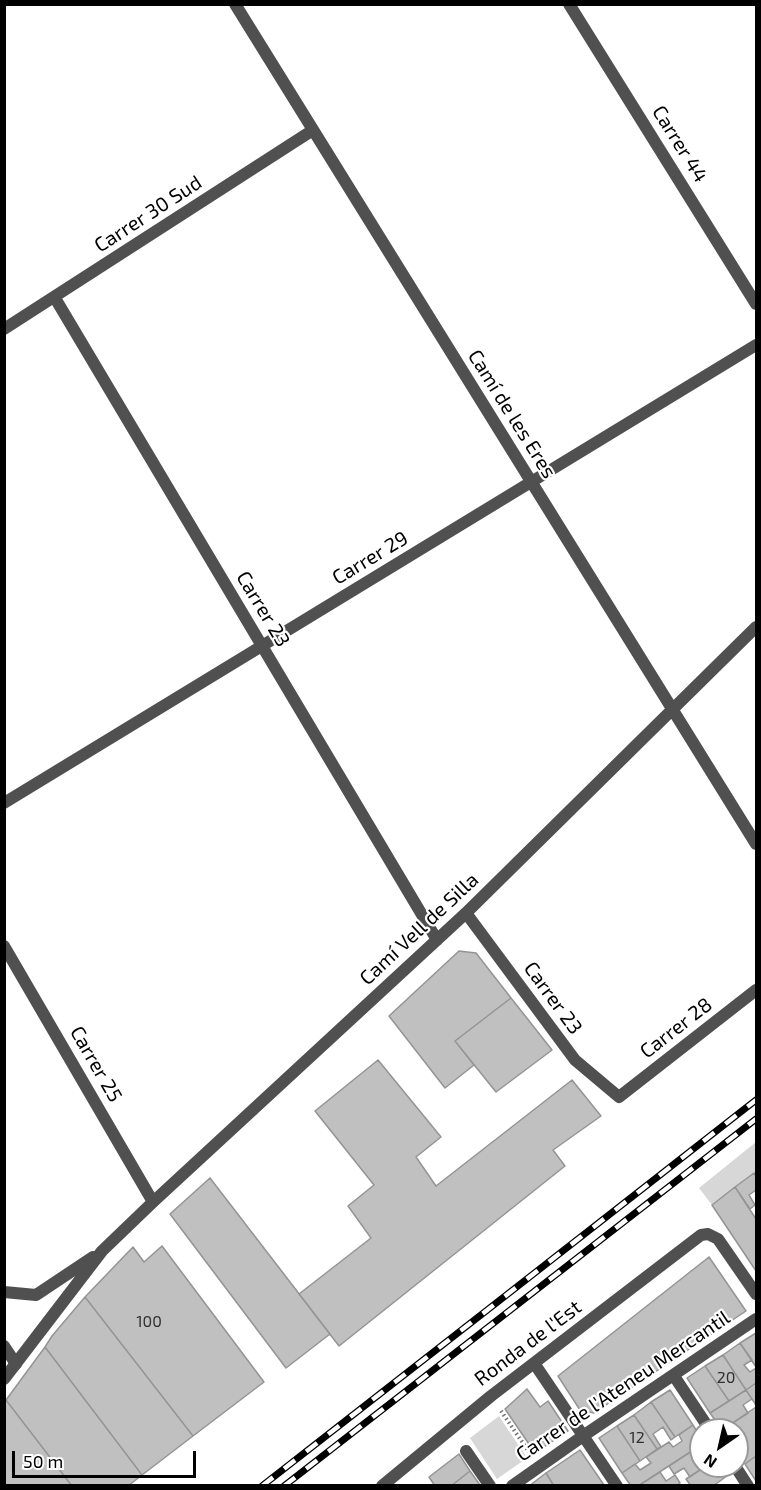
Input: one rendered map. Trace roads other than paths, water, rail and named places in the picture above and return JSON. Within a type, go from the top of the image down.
[{"type":"street","name":"Camí de les Eres","points":[[235,4],[756,844]]},
{"type":"street","name":"Carrer 44","points":[[569,4],[756,304]]},
{"type":"street","name":"Carrer 30 Sud","points":[[4,329],[313,130]]},
{"type":"street","name":"Carrer 23","points":[[55,298],[437,940]]},
{"type":"street","name":"Carrer 29","points":[[4,803],[756,345]]},
{"type":"street","name":"Camí Vell de Silla","points":[[4,1378],[102,1251],[466,913],[756,627]]},
{"type":"street","name":"Carrer 23","points":[[466,913],[575,1060],[619,1097]]},
{"type":"street","name":"Carrer 25","points":[[4,946],[153,1202]]},
{"type":"street","name":"Carrer 28","points":[[619,1097],[756,990]]},
{"type":"street","name":"Ronda de l'Est","points":[[382,1485],[491,1396],[701,1235],[711,1235],[718,1239],[756,1294]]},
{"type":"street","name":"Camí Vell de Silla","points":[[4,1292],[36,1295],[102,1251]]},
{"type":"street","name":"Carrer de l'Ateneu Mercantil","points":[[512,1485],[756,1319]]},
{"type":"street","points":[[4,1346],[15,1364]]},
{"type":"street","points":[[534,1363],[617,1485]]},
{"type":"street","points":[[674,1376],[702,1418]]},
{"type":"street","points":[[466,1451],[490,1485]]},
{"type":"railway","points":[[262,1486],[756,1100]]},
{"type":"railway","points":[[284,1486],[756,1119]]}]
